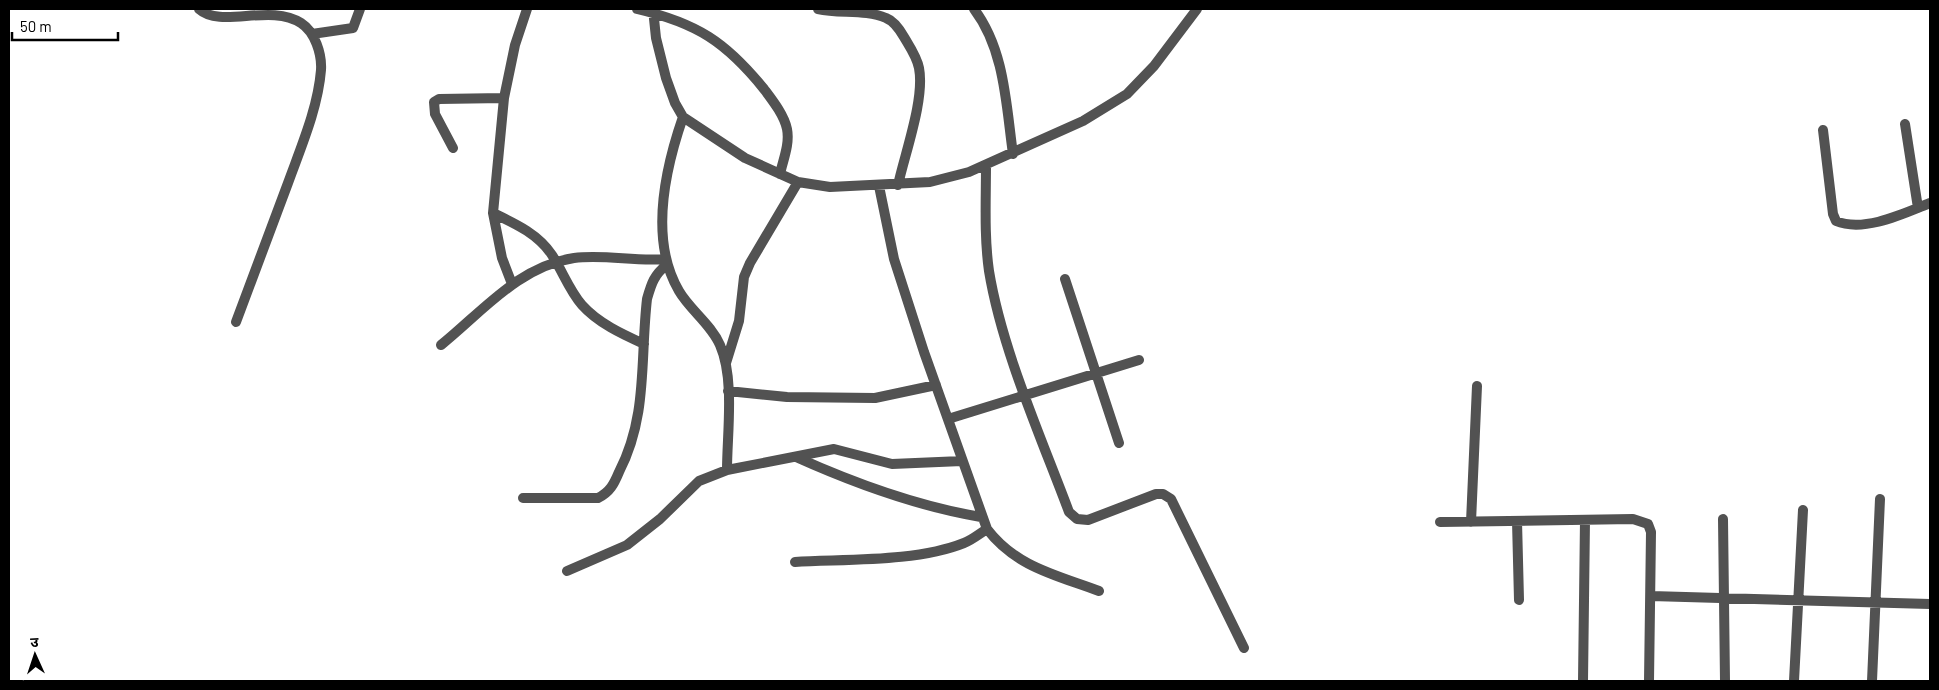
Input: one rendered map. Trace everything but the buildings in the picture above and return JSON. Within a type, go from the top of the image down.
[{"type":"street","points":[[199,9],[212,16],[276,14],[290,17],[303,24],[312,34],[319,49],[321,68],[318,93],[302,147],[236,322]]},
{"type":"street","points":[[312,34],[353,28],[360,9]]},
{"type":"street","points":[[512,284],[500,250],[493,214],[504,98],[515,46],[527,9]]},
{"type":"street","points":[[637,9],[653,11],[707,34],[724,46],[746,67],[769,96],[787,128],[788,141],[780,174]]},
{"type":"street","points":[[818,9],[874,14],[888,19],[900,30],[914,52],[919,68],[920,84],[917,108],[898,185]]},
{"type":"street","points":[[974,9],[992,38],[1002,72],[1013,154]]},
{"type":"street","points":[[653,11],[656,38],[666,78],[675,103],[684,117],[745,158],[798,182],[830,187],[930,182],[969,172],[1013,154],[1083,121],[1126,94],[1154,66],[1197,9]]},
{"type":"street","points":[[453,148],[435,114],[434,102],[439,99],[504,98]]},
{"type":"street","points":[[684,117],[667,174],[662,223],[667,262],[680,293],[712,331],[720,345],[726,363],[728,391],[727,470]]},
{"type":"street","points":[[1905,124],[1918,208]]},
{"type":"street","points":[[1823,130],[1833,214],[1836,221],[1844,224],[1881,221],[1902,216],[1930,203]]},
{"type":"street","points":[[986,165],[989,270],[998,310],[1025,395],[1069,512],[1077,519],[1088,520],[1156,494],[1163,494],[1171,499],[1244,648]]},
{"type":"street","points":[[726,363],[739,321],[744,278],[750,262],[798,182]]},
{"type":"street","points":[[880,186],[894,259],[981,517],[987,529],[1007,552],[1030,566],[1099,591]]},
{"type":"street","points":[[493,214],[520,226],[535,236],[556,262],[570,289],[583,306],[599,320],[644,344]]},
{"type":"street","points":[[441,345],[512,284],[556,262],[602,256],[667,262]]},
{"type":"street","points":[[523,498],[598,498],[612,487],[628,455],[637,428],[641,406],[647,299],[652,282],[667,262]]},
{"type":"street","points":[[1065,279],[1119,443]]},
{"type":"street","points":[[948,419],[1139,360]]},
{"type":"street","points":[[728,391],[787,397],[875,398],[936,385]]},
{"type":"street","points":[[1471,522],[1477,386]]},
{"type":"street","points":[[567,571],[627,545],[660,519],[699,481],[727,470],[834,450],[892,464],[962,461]]},
{"type":"street","points":[[796,457],[854,483],[911,502],[981,517]]},
{"type":"street","points":[[1872,681],[1880,499]]},
{"type":"street","points":[[1794,681],[1803,510]]},
{"type":"street","points":[[1723,518],[1726,681]]},
{"type":"street","points":[[1440,522],[1633,519],[1648,524],[1651,532],[1649,681]]},
{"type":"street","points":[[1583,681],[1585,520]]},
{"type":"street","points":[[1517,521],[1519,600]]},
{"type":"street","points":[[796,562],[916,555],[942,550],[966,542],[987,529]]},
{"type":"street","points":[[1651,596],[1930,604]]}]
